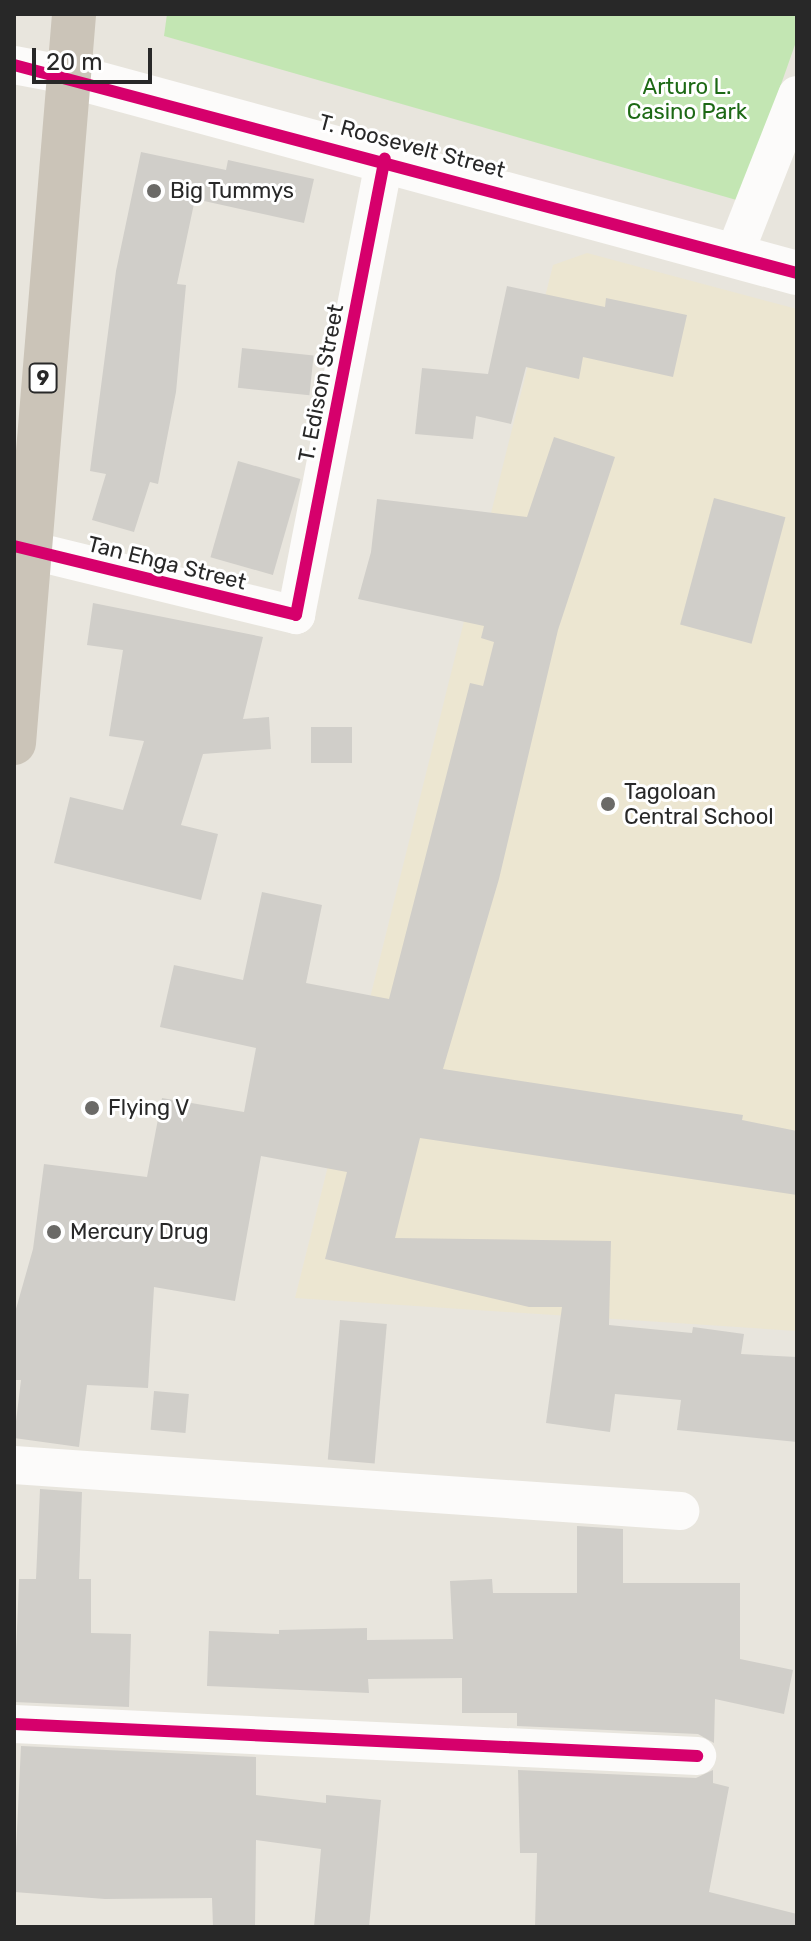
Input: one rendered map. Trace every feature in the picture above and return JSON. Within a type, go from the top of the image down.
[{"type":"highway","name":"9","points":[[14,743],[22,548],[74,14]]},
{"type":"street","name":"T. Roosevelt Street","points":[[14,65],[67,75],[385,159],[797,273]]},
{"type":"street","points":[[734,255],[797,95]]},
{"type":"street","name":"T. Edison Street","points":[[296,615],[385,159]]},
{"type":"street","name":"Tan Ehga Street","points":[[22,548],[296,615]]},
{"type":"street","points":[[14,1465],[680,1511]]},
{"type":"street","points":[[14,1724],[697,1756]]},
{"type":"shaded area","name":"Tagoloan Central School","points":[[587,253],[797,309],[797,1331],[295,1298],[553,265]]},
{"type":"green space","name":"Arturo L. Casino Park","points":[[167,14],[797,14],[797,39],[740,201],[164,36]]},
{"type":"building","points":[[141,152],[226,170],[228,160],[314,179],[304,223],[195,199],[177,284],[186,285],[176,392],[158,484],[150,482],[134,532],[92,520],[106,474],[90,471],[116,271]]},
{"type":"building","points":[[507,286],[605,307],[606,298],[687,315],[673,377],[583,357],[579,379],[526,367],[511,424],[476,416],[473,439],[415,434],[422,368],[488,374]]},
{"type":"building","points":[[242,348],[314,356],[309,395],[238,388]]},
{"type":"building","points":[[554,437],[615,457],[558,630],[499,879],[443,1069],[743,1115],[742,1120],[797,1131],[797,1195],[420,1138],[395,1238],[611,1241],[609,1325],[692,1333],[693,1327],[744,1334],[741,1354],[797,1357],[797,1442],[677,1430],[681,1400],[615,1394],[610,1432],[546,1423],[562,1307],[529,1307],[325,1259],[347,1172],[261,1156],[235,1301],[154,1287],[148,1388],[87,1385],[79,1447],[14,1438],[21,1380],[14,1380],[14,1316],[33,1249],[44,1164],[147,1177],[162,1098],[244,1112],[256,1048],[160,1027],[174,965],[243,980],[262,892],[322,905],[306,983],[389,999],[470,683],[483,686],[494,642],[481,638],[484,626],[358,599],[371,552],[377,499],[527,517]]},
{"type":"building","points":[[238,461],[300,479],[273,575],[210,557]]},
{"type":"building","points":[[714,498],[785,517],[752,644],[680,625]]},
{"type":"building","points":[[93,603],[263,637],[243,719],[269,717],[271,749],[203,754],[181,825],[218,834],[201,900],[54,863],[70,797],[123,810],[144,741],[109,736],[123,650],[87,645]]},
{"type":"building","points":[[311,727],[352,727],[352,763],[311,763]]},
{"type":"building","points":[[340,1320],[387,1324],[375,1464],[328,1459]]},
{"type":"building","points":[[154,1391],[189,1394],[185,1433],[151,1430]]},
{"type":"building","points":[[40,1489],[82,1492],[79,1579],[91,1579],[91,1633],[131,1634],[129,1707],[14,1702],[19,1579],[36,1579]]},
{"type":"building","points":[[577,1526],[623,1529],[623,1583],[740,1583],[740,1659],[793,1670],[784,1714],[715,1699],[714,1743],[698,1734],[517,1726],[517,1713],[462,1713],[462,1678],[368,1679],[369,1693],[207,1686],[209,1631],[279,1634],[279,1630],[367,1628],[367,1640],[453,1639],[450,1581],[492,1579],[493,1593],[577,1593]]},
{"type":"building","points":[[21,1746],[256,1757],[256,1795],[326,1803],[326,1795],[381,1800],[369,1927],[314,1927],[321,1849],[256,1840],[255,1927],[213,1927],[212,1898],[105,1899],[14,1892]]},
{"type":"building","points":[[518,1770],[696,1778],[713,1770],[713,1783],[729,1787],[709,1892],[797,1914],[797,1927],[535,1927],[537,1853],[520,1853]]},
{"type":"cycle path","points":[[14,65],[797,273]]},
{"type":"cycle path","points":[[14,546],[296,615],[385,159]]},
{"type":"cycle path","points":[[14,1724],[697,1756]]},
{"type":"place","name":"Big Tummys","points":[[154,191]]},
{"type":"place","name":"Tagoloan Central School","points":[[608,804]]},
{"type":"place","name":"Flying V","points":[[92,1108]]},
{"type":"place","name":"Mercury Drug","points":[[54,1232]]}]
